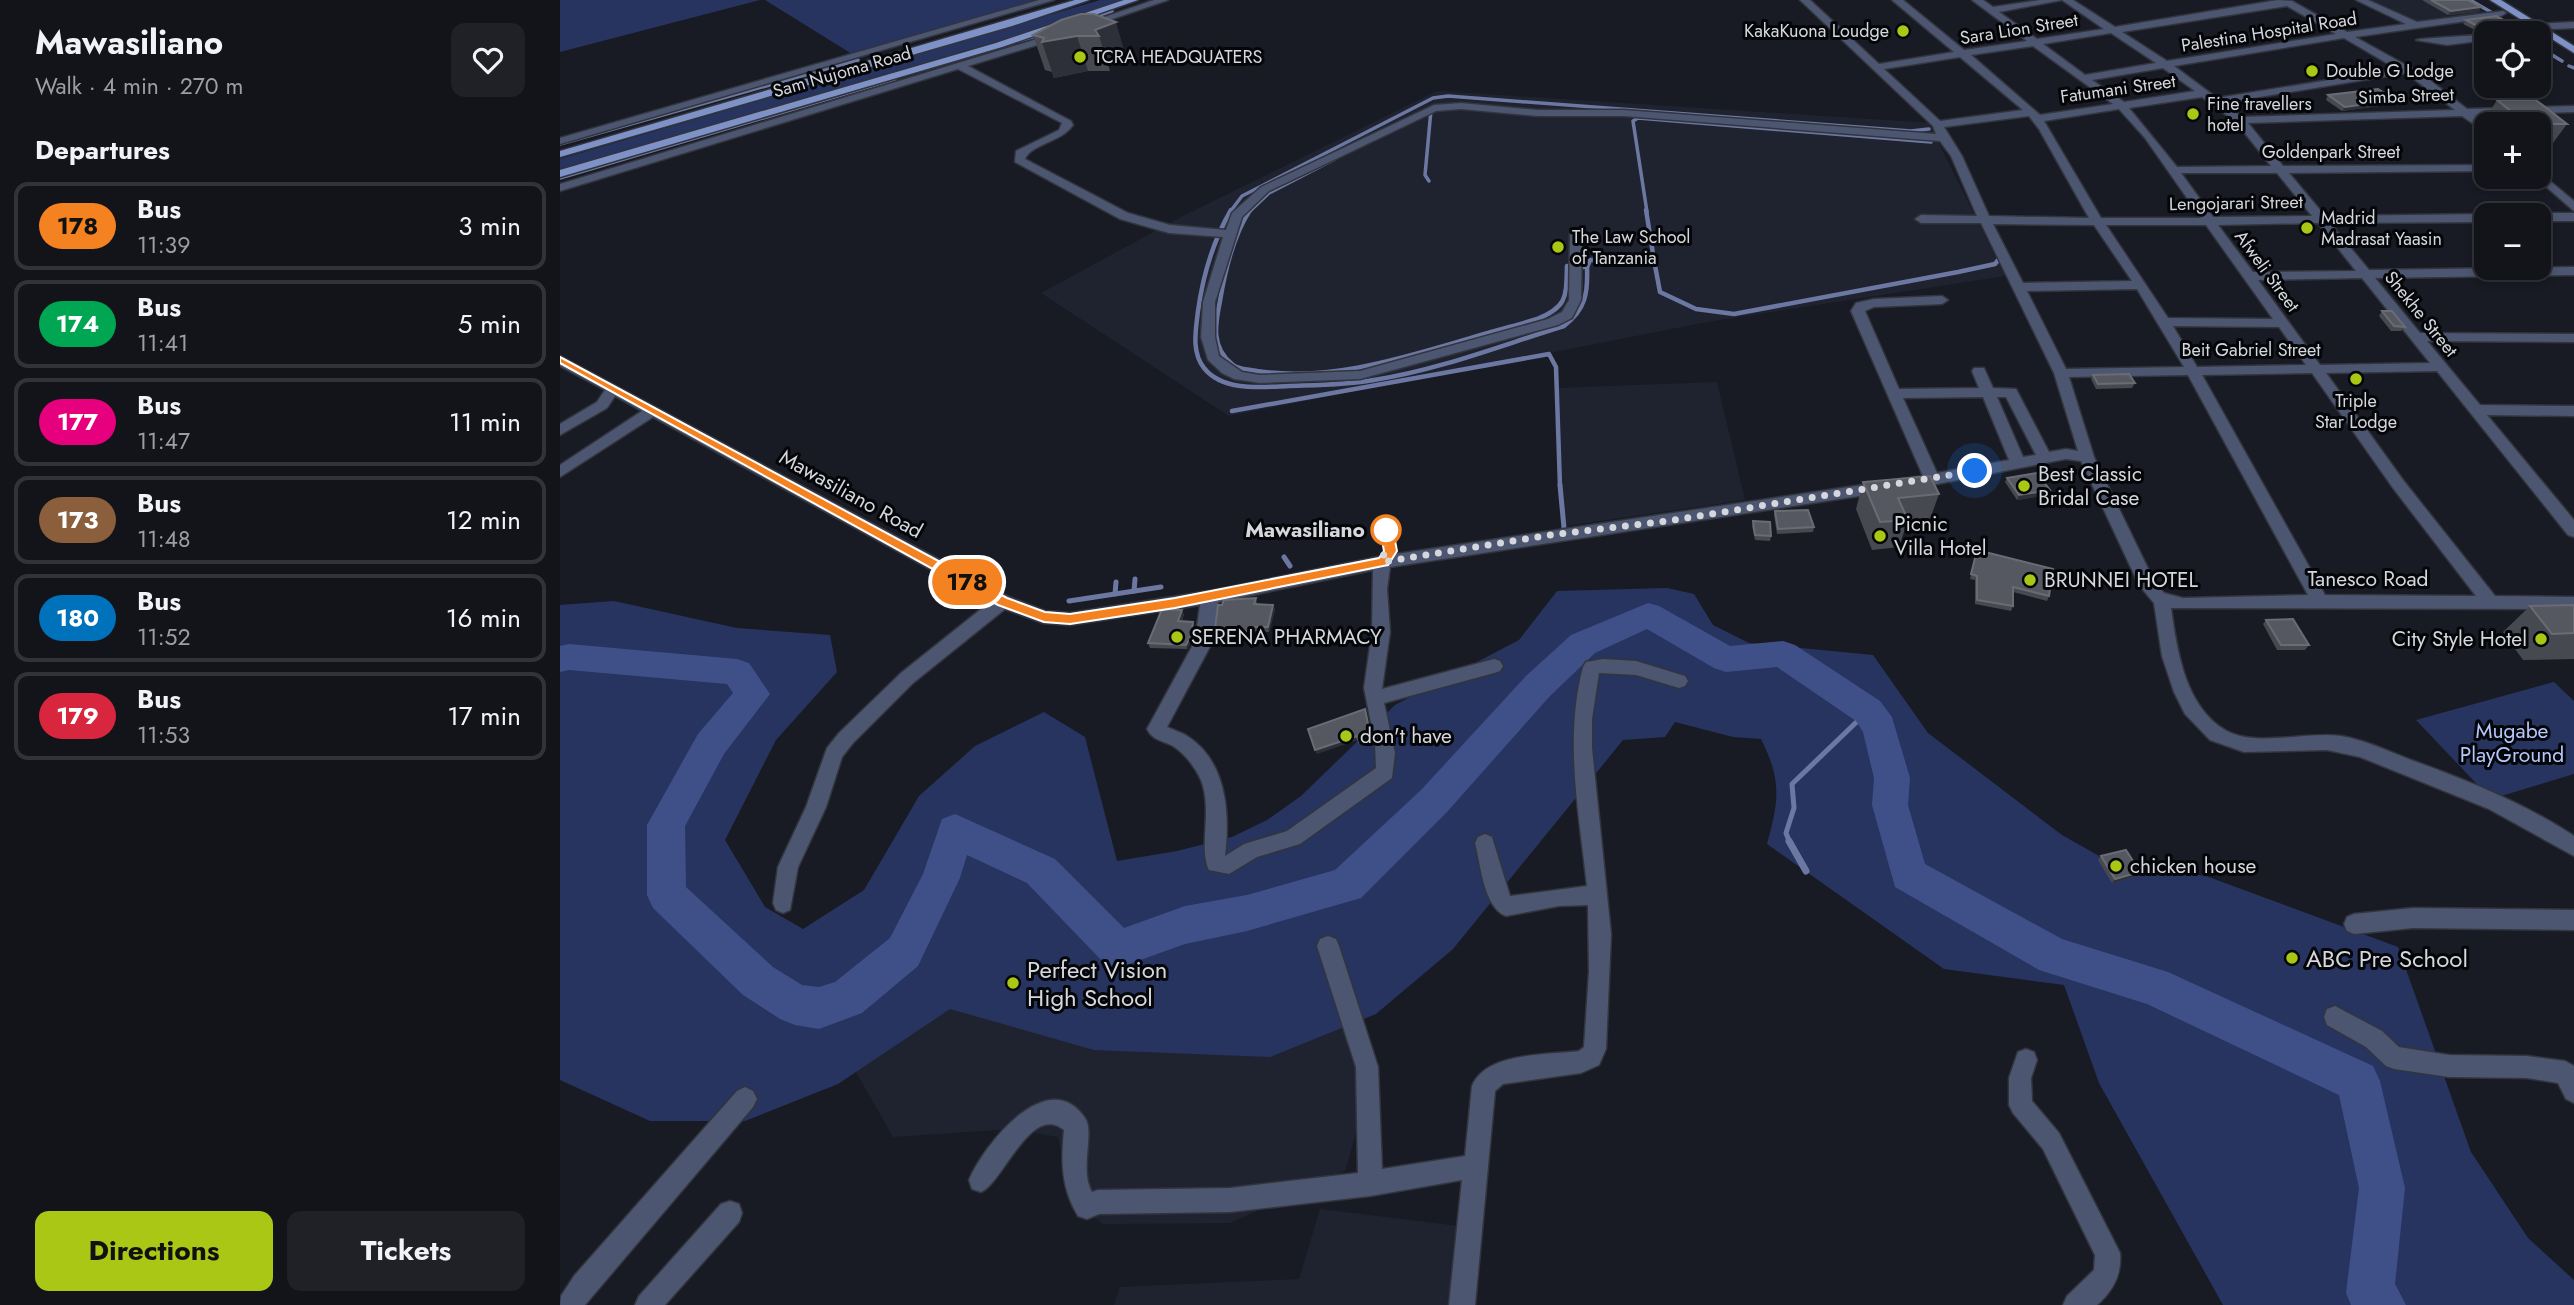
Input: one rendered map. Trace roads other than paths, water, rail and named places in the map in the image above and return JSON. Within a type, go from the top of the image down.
[{"type":"main road","name":"Sam Nujoma Road","points":[[560,154],[1084,0]]},
{"type":"main road","name":"Sam Nujoma Road","points":[[560,173],[986,49],[1133,0]]},
{"type":"main road","points":[[2480,0],[2517,21]]},
{"type":"main road","points":[[2495,0],[2522,21]]},
{"type":"main road","points":[[2551,39],[2574,51]]},
{"type":"main road","points":[[2551,46],[2574,61]]},
{"type":"street","points":[[560,141],[1049,0]]},
{"type":"street","points":[[560,188],[961,66],[1163,0]]},
{"type":"street","points":[[1805,0],[1941,131],[1956,156],[2061,373],[2087,457],[2150,591],[2162,601],[2170,655],[2187,699],[2203,723],[2218,736],[2233,742],[2265,745],[2323,741],[2345,745],[2431,775],[2505,807],[2548,829],[2574,847]]},
{"type":"street","points":[[1897,0],[2034,115],[2097,221],[2141,285],[2192,369],[2320,601]]},
{"type":"street","name":"Afweli Street","points":[[1977,0],[2122,106],[2175,170],[2398,484],[2490,602]]},
{"type":"street","points":[[1992,10],[2058,0]]},
{"type":"street","name":"Shekhe Street","points":[[2067,0],[2166,65],[2240,120],[2574,531]]},
{"type":"street","points":[[2361,0],[2416,25]]},
{"type":"street","points":[[2286,2],[2407,70],[2474,119]]},
{"type":"street","name":"Sara Lion Street","points":[[1877,67],[2286,2]]},
{"type":"street","name":"Palestina Hospital Road","points":[[2083,78],[2501,13]]},
{"type":"street","points":[[2551,28],[2574,25]]},
{"type":"street","points":[[2421,40],[2447,42],[2474,39]]},
{"type":"street","points":[[961,66],[1066,121],[1068,125],[1063,132],[1020,153],[1019,160],[1124,216],[1169,229],[1228,234]]},
{"type":"street","name":"Fatumani Street","points":[[1576,233],[1575,300],[1573,308],[1561,318],[1394,368],[1360,375],[1292,379],[1239,376],[1227,370],[1213,357],[1208,337],[1209,302],[1228,234],[1236,216],[1265,189],[1427,110],[1446,106],[1538,113],[1624,113],[1941,131],[2034,115],[2210,97],[2407,70]]},
{"type":"street","name":"Simba Street","points":[[2240,120],[2574,109]]},
{"type":"street","name":"Goldenpark Street","points":[[2175,170],[2474,168]]},
{"type":"street","points":[[2551,186],[2574,207]]},
{"type":"street","points":[[2551,217],[2574,217]]},
{"type":"street","name":"Lengojarari Street","points":[[1922,219],[1986,222],[2474,218]]},
{"type":"street","points":[[2249,276],[2574,271]]},
{"type":"street","points":[[2018,287],[2141,285]]},
{"type":"street","points":[[1932,480],[1858,311],[1861,306],[1874,303],[1942,300]]},
{"type":"street","points":[[2163,322],[2282,323]]},
{"type":"street","points":[[2418,337],[2574,338]]},
{"type":"street","name":"Mawasiliano Road","points":[[560,360],[1003,601],[1044,617],[1070,619],[1210,597],[1383,562],[1932,480],[2066,454],[2087,457]]},
{"type":"street","name":"Beit Gabriel Street","points":[[2061,373],[2441,367]]},
{"type":"street","points":[[1979,371],[2018,463]]},
{"type":"street","points":[[560,430],[602,405],[614,389]]},
{"type":"street","points":[[1893,394],[2011,392],[2045,458]]},
{"type":"street","points":[[560,471],[653,410]]},
{"type":"street","points":[[2475,410],[2574,411]]},
{"type":"street","points":[[1210,597],[1204,641],[1156,729],[1182,741],[1195,753],[1217,791],[1216,864],[1221,867],[1229,865],[1251,850],[1293,838],[1385,772],[1388,756],[1374,699],[1373,667],[1381,634],[1377,582],[1383,562]]},
{"type":"street","points":[[783,903],[788,867],[816,807],[834,754],[846,738],[907,678],[1003,601]]},
{"type":"street","name":"Tanesco Road","points":[[2162,601],[2183,604],[2320,601],[2574,603]]},
{"type":"street","points":[[1462,1305],[1477,1166],[1481,1092],[1487,1080],[1498,1073],[1581,1062],[1593,1054],[1602,968],[1598,895],[1586,793],[1583,715],[1585,686],[1592,667],[1612,663],[1641,668],[1679,681]]},
{"type":"street","points":[[1374,699],[1494,666]]},
{"type":"street","points":[[1485,843],[1501,901],[1506,906],[1559,897],[1598,895]]},
{"type":"street","points":[[2354,924],[2413,918],[2574,920]]},
{"type":"street","points":[[1328,946],[1367,1067],[1370,1184]]},
{"type":"street","points":[[2335,1017],[2374,1039],[2394,1058],[2449,1066],[2527,1067],[2571,1078]]},
{"type":"street","points":[[2026,1060],[2020,1078],[2021,1105],[2051,1141],[2107,1254],[2109,1264],[2105,1281],[2076,1305]]},
{"type":"street","points":[[577,1303],[583,1285],[745,1099]]},
{"type":"street","points":[[981,1180],[992,1160],[1020,1128],[1041,1113],[1052,1112],[1062,1113],[1076,1125],[1073,1174],[1077,1194],[1087,1207],[1098,1202],[1230,1200],[1370,1184],[1477,1166]]},
{"type":"street","points":[[649,1305],[730,1213]]},
{"type":"waterway","points":[[2470,0],[2496,15]]},
{"type":"waterway","points":[[1091,18],[1112,11]]},
{"type":"waterway","points":[[1011,43],[1039,35]]},
{"type":"waterway","points":[[2551,54],[2562,61]]},
{"type":"waterway","points":[[560,144],[858,60]]},
{"type":"waterway","points":[[2569,66],[2574,68]]},
{"type":"waterway","points":[[560,178],[895,79]]},
{"type":"waterway","points":[[1230,212],[1242,196],[1433,98],[1448,96],[1911,131],[1929,129]]},
{"type":"waterway","points":[[1429,181],[1425,175],[1431,110]]},
{"type":"waterway","points":[[1647,212],[1633,121],[1638,118],[1931,142]]},
{"type":"waterway","points":[[1249,212],[1269,193],[1335,159]]},
{"type":"waterway","points":[[1250,210],[1234,242],[1227,265],[1216,335],[1221,350],[1232,364],[1257,371],[1311,373],[1365,366],[1537,319],[1560,305],[1565,293],[1567,266],[1587,267]]},
{"type":"waterway","points":[[1646,210],[1654,260]]},
{"type":"waterway","points":[[1230,212],[1206,271],[1198,311],[1196,348],[1204,368],[1212,376],[1232,385],[1267,387],[1342,384],[1398,376],[1446,364],[1564,326],[1577,313],[1584,300],[1587,267]]},
{"type":"waterway","points":[[1654,260],[1660,292],[1696,309],[1734,314],[1958,272],[1995,264],[1999,259]]},
{"type":"waterway","points":[[1587,267],[1590,260],[1654,260]]},
{"type":"waterway","points":[[1232,411],[1549,354],[1556,367],[1560,486]]},
{"type":"waterway","points":[[1560,485],[1564,528]]},
{"type":"waterway","points":[[1284,557],[1290,566]]},
{"type":"waterway","points":[[1134,591],[1135,579]]},
{"type":"waterway","points":[[1115,594],[1116,582]]},
{"type":"waterway","points":[[1115,594],[1161,587]]},
{"type":"waterway","points":[[1069,601],[1115,594]]},
{"type":"waterway","points":[[560,659],[569,657],[737,672],[753,694],[711,744],[666,825],[667,895],[758,981],[795,1005],[819,1008],[847,999],[904,952],[941,878],[955,831],[1041,871],[1118,949],[1185,925],[1247,913],[1347,885],[1434,801],[1538,686],[1583,644],[1648,615],[1726,659],[1783,654],[1868,711],[1880,727],[1892,778],[1890,805],[1909,875],[2053,956],[2153,986],[2358,1081],[2382,1188],[2370,1293],[2381,1305]]},
{"type":"waterway","points":[[1790,842],[1786,833],[1794,808],[1792,784],[1868,711]]},
{"type":"waterway","points":[[1790,842],[1806,871]]},
{"type":"place","name":"KakaKuona Loudge","points":[[1903,31]]},
{"type":"place","name":"TCRA HEADQUATERS","points":[[1080,57]]},
{"type":"place","name":"Double G Lodge","points":[[2312,71]]},
{"type":"place","name":"Fine travellers hotel","points":[[2193,114]]},
{"type":"place","name":"Madrid Madrasat Yaasin","points":[[2307,228]]},
{"type":"place","name":"The Law School of Tanzania","points":[[1558,247]]},
{"type":"place","name":"Triple Star Lodge","points":[[2356,379]]},
{"type":"place","name":"Best Classic Bridal Case","points":[[2024,486]]},
{"type":"place","name":"Mawasiliano","points":[[1386,530]]},
{"type":"place","name":"Picnic Villa Hotel","points":[[1880,536]]},
{"type":"place","name":"BRUNNEI HOTEL","points":[[2030,580]]},
{"type":"place","name":"SERENA PHARMACY","points":[[1177,637]]},
{"type":"place","name":"City Style Hotel","points":[[2541,639]]},
{"type":"place","name":"don't have","points":[[1346,736]]},
{"type":"place","name":"chicken house","points":[[2116,866]]},
{"type":"place","name":"ABC Pre School","points":[[2292,958]]},
{"type":"place","name":"Perfect Vision High School","points":[[1013,983]]},
{"type":"park label","name":"Mugabe PlayGround","points":[[2512,743]]}]
